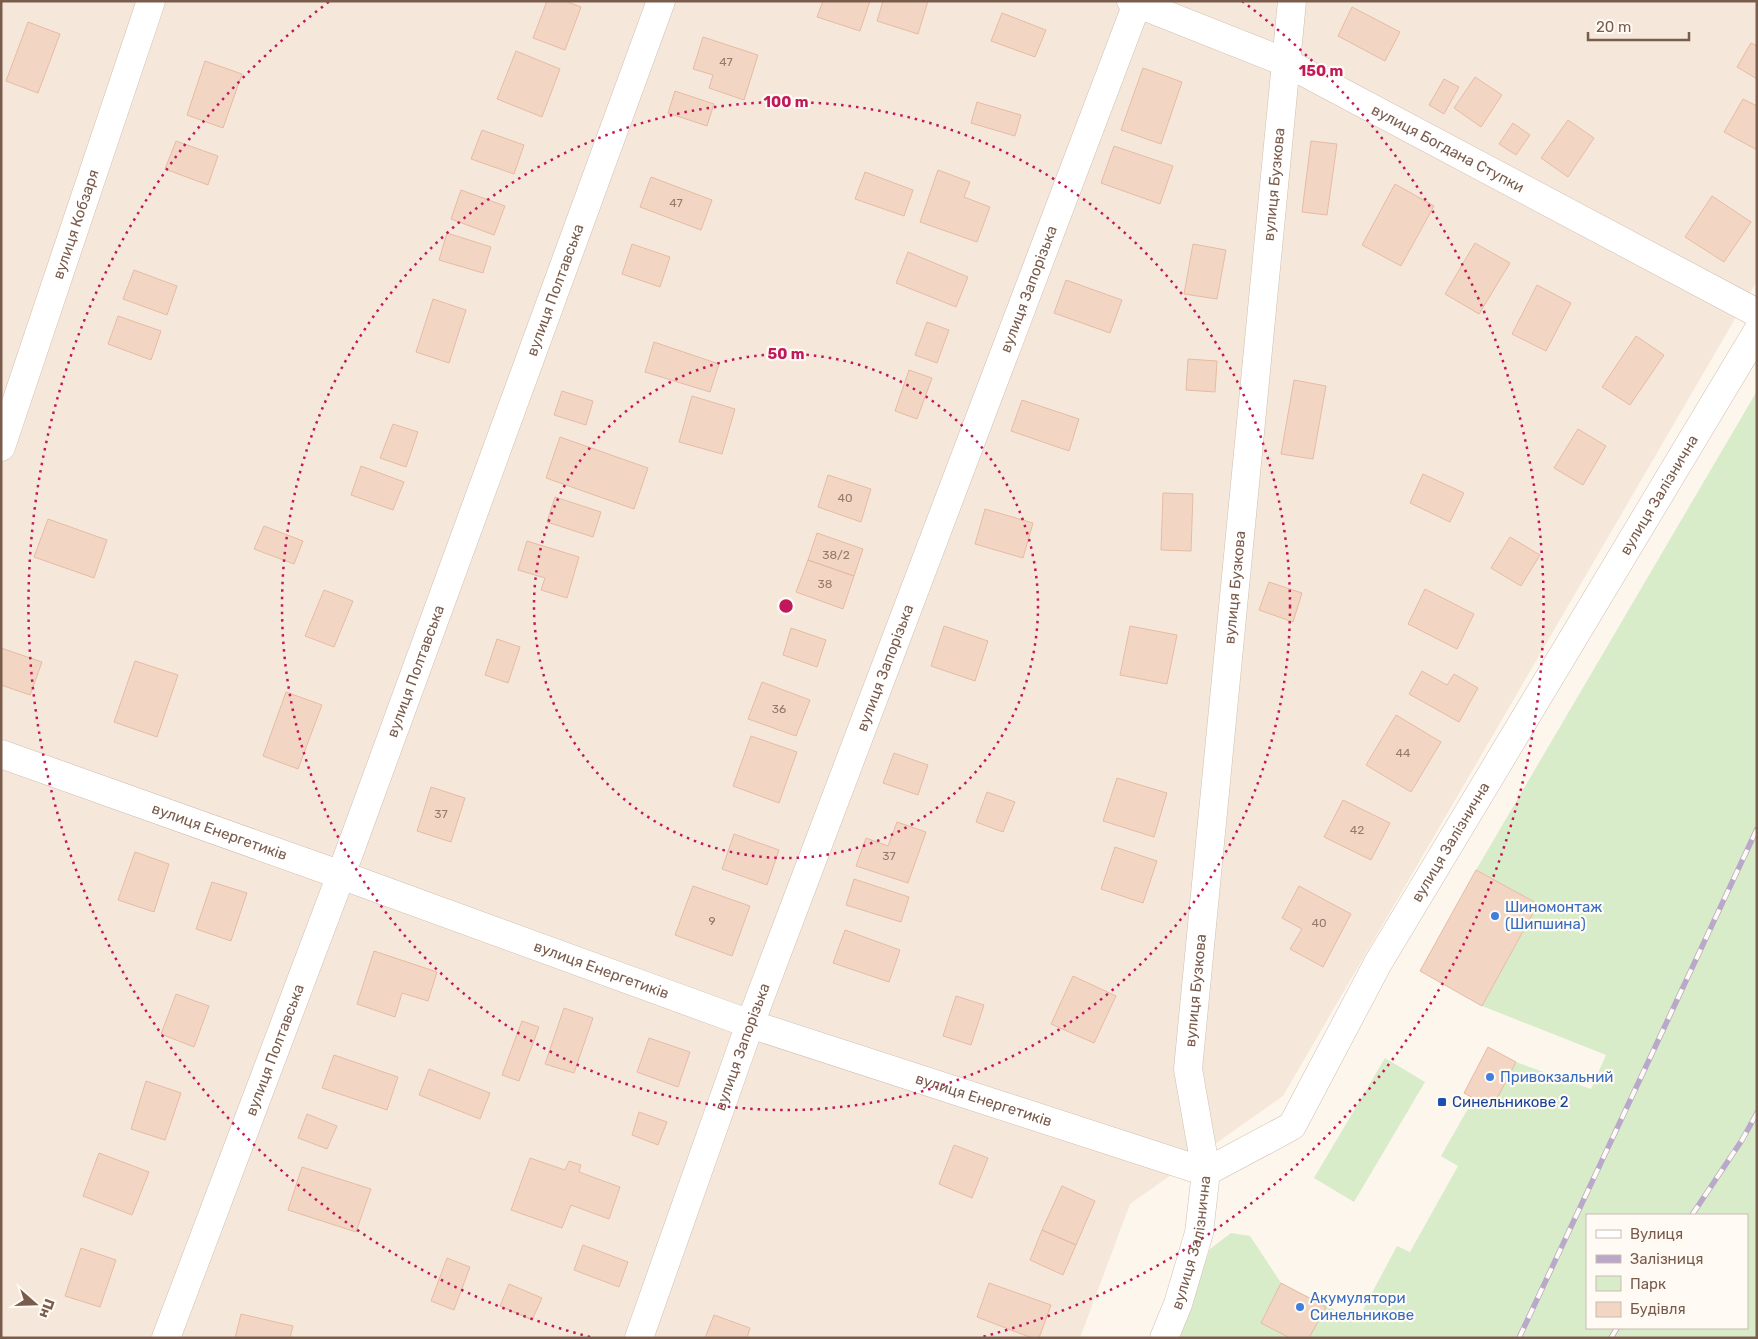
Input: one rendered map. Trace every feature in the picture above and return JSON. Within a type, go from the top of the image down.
[{"type":"street","name":"вулиця Кобзаря","points":[[1,447],[151,1]]},
{"type":"street","name":"вулиця Полтавська","points":[[166,1338],[341,875],[661,1]]},
{"type":"street","name":"вулиця Бузкова","points":[[1206,1172],[1188,1069],[1292,1]]},
{"type":"street","name":"вулиця Богдана Ступки","points":[[1136,2],[1285,62],[1757,313]]},
{"type":"street","name":"вулиця Запорізька","points":[[639,1338],[750,1024],[1136,2]]},
{"type":"street","name":"вулиця Залізнична","points":[[1164,1338],[1178,1304],[1199,1233],[1206,1172],[1292,1126],[1378,963],[1757,332]]},
{"type":"street","name":"вулиця Енергетиків","points":[[1,754],[750,1024],[1206,1172]]},
{"type":"shaded area","points":[[1,1],[1757,1],[1757,281],[1283,1096],[1130,1204],[1080,1338],[1,1338]]},
{"type":"green space","points":[[1757,391],[1757,1338],[1177,1338],[1210,1249],[1231,1233],[1250,1236],[1281,1283],[1357,1321],[1397,1246],[1410,1252],[1458,1166],[1441,1156],[1474,1098],[1516,1062],[1591,1089],[1606,1055],[1482,1006],[1538,904],[1476,870]]},
{"type":"green space","points":[[1385,1058],[1425,1082],[1354,1202],[1314,1178]]},
{"type":"building","points":[[547,1],[565,1],[581,7],[565,50],[533,38]]},
{"type":"building","points":[[823,1],[870,1],[860,31],[817,17]]},
{"type":"building","points":[[883,1],[928,1],[918,34],[877,21]]},
{"type":"building","points":[[1352,7],[1400,32],[1385,61],[1338,36]]},
{"type":"building","points":[[1002,13],[1046,30],[1035,57],[991,41]]},
{"type":"building","points":[[28,22],[60,34],[38,93],[6,81]]},
{"type":"building","points":[[703,37],[758,55],[744,100],[709,88],[713,75],[693,69]]},
{"type":"building","points":[[1751,43],[1757,46],[1757,79],[1737,67]]},
{"type":"building","points":[[516,51],[560,69],[542,117],[497,99]]},
{"type":"building","points":[[205,61],[242,74],[223,128],[187,115]]},
{"type":"building","points":[[1143,68],[1182,82],[1161,144],[1121,130]]},
{"type":"building","points":[[1475,77],[1502,95],[1481,127],[1454,108]]},
{"type":"building","points":[[1444,79],[1459,87],[1444,114],[1429,105]]},
{"type":"building","points":[[675,91],[714,104],[707,126],[668,113]]},
{"type":"building","points":[[1743,99],[1757,106],[1757,150],[1724,132]]},
{"type":"building","points":[[977,102],[1021,115],[1015,136],[971,123]]},
{"type":"building","points":[[1568,120],[1594,138],[1568,177],[1541,158]]},
{"type":"building","points":[[1513,123],[1530,135],[1516,155],[1499,144]]},
{"type":"building","points":[[482,130],[524,145],[514,174],[471,159]]},
{"type":"building","points":[[176,141],[218,156],[208,185],[165,169]]},
{"type":"building","points":[[1311,141],[1337,144],[1327,215],[1302,212]]},
{"type":"building","points":[[1114,146],[1173,166],[1160,204],[1101,183]]},
{"type":"building","points":[[938,170],[970,182],[964,197],[990,207],[977,242],[920,222]]},
{"type":"building","points":[[865,172],[913,190],[904,216],[855,199]]},
{"type":"building","points":[[651,177],[712,200],[701,230],[640,207]]},
{"type":"building","points":[[1395,184],[1434,206],[1401,266],[1362,245]]},
{"type":"building","points":[[461,190],[505,206],[494,235],[451,219]]},
{"type":"building","points":[[1712,196],[1751,222],[1724,262],[1685,237]]},
{"type":"building","points":[[447,233],[491,247],[483,273],[439,260]]},
{"type":"building","points":[[1475,243],[1510,263],[1479,314],[1445,294]]},
{"type":"building","points":[[632,244],[670,257],[660,287],[622,274]]},
{"type":"building","points":[[1193,244],[1226,250],[1217,299],[1184,294]]},
{"type":"building","points":[[908,252],[968,277],[956,307],[896,283]]},
{"type":"building","points":[[134,270],[177,286],[167,315],[123,299]]},
{"type":"building","points":[[1066,280],[1122,300],[1110,333],[1054,313]]},
{"type":"building","points":[[1537,285],[1571,303],[1546,351],[1512,334]]},
{"type":"building","points":[[433,299],[466,310],[449,363],[416,352]]},
{"type":"building","points":[[118,316],[161,331],[151,360],[108,344]]},
{"type":"building","points":[[927,322],[949,330],[937,363],[915,355]]},
{"type":"building","points":[[1636,336],[1664,355],[1630,405],[1602,387]]},
{"type":"building","points":[[654,342],[719,364],[710,392],[645,372]]},
{"type":"building","points":[[1188,359],[1217,361],[1215,392],[1186,390]]},
{"type":"building","points":[[909,370],[932,378],[917,419],[895,411]]},
{"type":"building","points":[[1294,380],[1326,386],[1313,459],[1281,454]]},
{"type":"building","points":[[562,391],[593,401],[586,425],[554,415]]},
{"type":"building","points":[[692,396],[735,409],[722,454],[679,442]]},
{"type":"building","points":[[1022,400],[1079,419],[1069,451],[1011,431]]},
{"type":"building","points":[[393,424],[418,432],[406,467],[380,458]]},
{"type":"building","points":[[1578,429],[1606,446],[1583,485],[1554,468]]},
{"type":"building","points":[[560,437],[648,468],[634,509],[546,478]]},
{"type":"building","points":[[361,466],[404,482],[393,510],[351,495]]},
{"type":"building","points":[[1423,474],[1464,493],[1450,522],[1410,503]]},
{"type":"building","points":[[828,475],[871,489],[861,522],[818,507]]},
{"type":"building","points":[[1163,493],[1193,494],[1191,551],[1161,550]]},
{"type":"building","points":[[555,497],[601,512],[593,537],[547,522]]},
{"type":"building","points":[[985,509],[1033,523],[1023,558],[975,544]]},
{"type":"building","points":[[48,519],[107,540],[94,578],[34,557]]},
{"type":"building","points":[[264,526],[303,541],[294,564],[254,549]]},
{"type":"building","points":[[817,533],[863,549],[854,576],[808,560]]},
{"type":"building","points":[[1510,537],[1540,555],[1521,586],[1491,568]]},
{"type":"building","points":[[527,541],[579,557],[567,598],[541,590],[545,578],[518,570]]},
{"type":"building","points":[[808,560],[854,576],[843,609],[796,592]]},
{"type":"building","points":[[1269,582],[1302,593],[1293,622],[1259,610]]},
{"type":"building","points":[[1425,589],[1474,614],[1457,649],[1408,624]]},
{"type":"building","points":[[324,590],[353,601],[334,647],[305,636]]},
{"type":"building","points":[[944,626],[988,641],[975,681],[931,666]]},
{"type":"building","points":[[1130,626],[1177,635],[1167,684],[1120,675]]},
{"type":"building","points":[[791,628],[826,640],[817,667],[783,655]]},
{"type":"building","points":[[497,639],[520,647],[508,683],[485,675]]},
{"type":"building","points":[[1,648],[42,662],[30,695],[1,685]]},
{"type":"building","points":[[135,661],[178,675],[157,737],[114,722]]},
{"type":"building","points":[[1422,671],[1447,685],[1454,674],[1478,688],[1459,722],[1409,694]]},
{"type":"building","points":[[762,682],[810,700],[796,736],[748,719]]},
{"type":"building","points":[[286,692],[322,705],[298,769],[263,756]]},
{"type":"building","points":[[1396,715],[1441,742],[1411,792],[1366,765]]},
{"type":"building","points":[[751,736],[797,752],[779,803],[733,786]]},
{"type":"building","points":[[894,753],[928,765],[918,795],[883,783]]},
{"type":"building","points":[[1117,778],[1167,793],[1154,837],[1103,821]]},
{"type":"building","points":[[431,787],[465,798],[451,842],[417,831]]},
{"type":"building","points":[[987,792],[1015,802],[1003,832],[976,822]]},
{"type":"building","points":[[1343,800],[1390,823],[1371,860],[1324,837]]},
{"type":"building","points":[[897,822],[926,832],[908,883],[856,866],[866,838],[888,846]]},
{"type":"building","points":[[734,834],[779,850],[767,885],[722,869]]},
{"type":"building","points":[[1115,847],[1157,861],[1143,903],[1101,889]]},
{"type":"building","points":[[135,852],[169,864],[154,912],[118,900]]},
{"type":"building","points":[[1476,870],[1538,904],[1482,1006],[1420,971]]},
{"type":"building","points":[[854,879],[909,897],[901,922],[846,905]]},
{"type":"building","points":[[212,882],[247,893],[231,941],[196,929]]},
{"type":"building","points":[[693,886],[750,906],[732,956],[675,935]]},
{"type":"building","points":[[1299,886],[1351,914],[1323,967],[1290,949],[1302,929],[1282,918]]},
{"type":"building","points":[[845,930],[900,950],[889,982],[833,963]]},
{"type":"building","points":[[374,951],[437,972],[428,1001],[402,993],[395,1017],[357,1004]]},
{"type":"building","points":[[1073,976],[1116,996],[1094,1043],[1051,1024]]},
{"type":"building","points":[[176,994],[209,1006],[194,1047],[161,1034]]},
{"type":"building","points":[[956,996],[984,1005],[971,1045],[943,1036]]},
{"type":"building","points":[[564,1008],[593,1018],[574,1073],[545,1064]]},
{"type":"building","points":[[522,1021],[539,1027],[519,1081],[502,1075]]},
{"type":"building","points":[[649,1038],[690,1052],[678,1087],[637,1072]]},
{"type":"building","name":"Привокзальний","points":[[1488,1047],[1516,1062],[1492,1108],[1464,1093]]},
{"type":"building","points":[[334,1055],[398,1077],[387,1110],[322,1088]]},
{"type":"building","points":[[429,1069],[490,1093],[480,1119],[419,1095]]},
{"type":"building","points":[[146,1081],[181,1093],[165,1140],[131,1129]]},
{"type":"building","points":[[639,1112],[667,1122],[658,1145],[632,1135]]},
{"type":"building","points":[[307,1114],[337,1126],[327,1149],[298,1138]]},
{"type":"building","points":[[954,1145],[988,1158],[972,1198],[939,1184]]},
{"type":"building","points":[[99,1153],[149,1172],[132,1215],[83,1196]]},
{"type":"building","points":[[530,1158],[565,1170],[569,1161],[581,1165],[579,1172],[620,1187],[609,1219],[571,1205],[562,1228],[511,1210]]},
{"type":"building","points":[[302,1167],[371,1189],[356,1232],[288,1210]]},
{"type":"building","points":[[1062,1186],[1095,1201],[1076,1245],[1042,1230]]},
{"type":"building","points":[[1042,1230],[1076,1245],[1063,1275],[1030,1260]]},
{"type":"building","points":[[583,1245],[628,1262],[619,1287],[574,1270]]},
{"type":"building","points":[[81,1248],[116,1260],[100,1307],[65,1296]]},
{"type":"building","points":[[447,1258],[470,1267],[454,1310],[431,1301]]},
{"type":"building","points":[[989,1283],[1051,1305],[1039,1338],[1032,1338],[977,1317]]},
{"type":"building","points":[[1281,1283],[1326,1307],[1309,1338],[1290,1338],[1261,1323]]},
{"type":"building","points":[[509,1284],[542,1298],[532,1320],[500,1306]]},
{"type":"building","points":[[241,1314],[293,1326],[290,1338],[235,1338]]},
{"type":"building","points":[[714,1315],[750,1328],[747,1338],[705,1338]]},
{"type":"railway","points":[[1519,1338],[1757,829]]},
{"type":"railway","points":[[1693,1214],[1742,1140],[1757,1113]]},
{"type":"railway","points":[[1611,1338],[1616,1329]]},
{"type":"place","name":"Шиномонтаж (Шипшина)","points":[[1495,916]]},
{"type":"place","name":"Привокзальний","points":[[1490,1077]]},
{"type":"place","name":"Синельникове 2","points":[[1442,1102]]},
{"type":"place","name":"Акумулятори Синельникове","points":[[1300,1307]]}]
